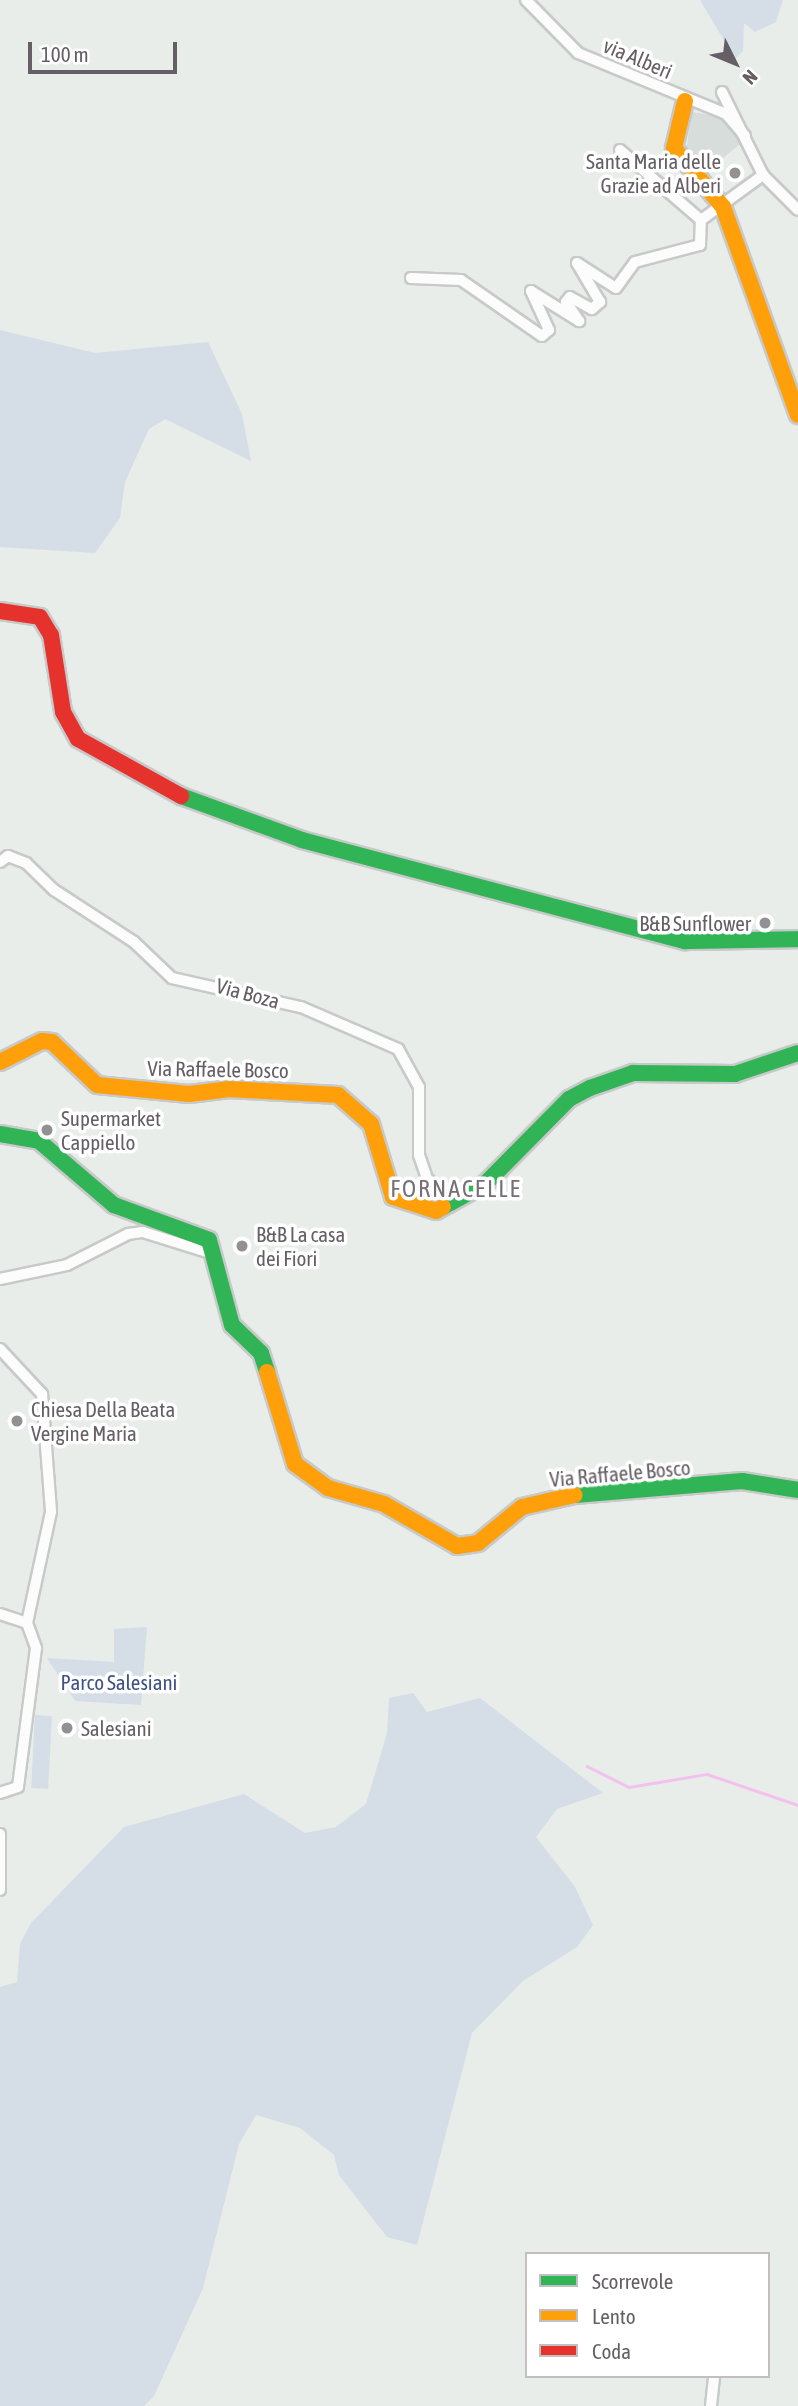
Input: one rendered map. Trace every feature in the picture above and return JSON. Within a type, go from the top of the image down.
[{"type":"street","name":"via Alberi","points":[[526,0],[578,53],[685,101],[726,114],[745,136]]},
{"type":"street","name":"via Alberi","points":[[722,92],[763,175],[798,210]]},
{"type":"street","points":[[685,101],[674,148],[723,207],[798,415]]},
{"type":"street","points":[[620,150],[701,219]]},
{"type":"street","points":[[701,219],[723,207],[763,175]]},
{"type":"street","points":[[411,278],[461,280],[542,336],[550,330],[531,291],[579,321],[566,302],[570,297],[592,309],[600,302],[575,264],[616,288],[635,262],[700,245],[701,219]]},
{"type":"street","points":[[0,611],[40,617],[51,635],[63,712],[78,739],[197,804],[302,840],[685,941],[798,939]]},
{"type":"street","name":"Via Boza","points":[[0,862],[8,856],[26,863],[54,890],[134,942],[172,978],[301,1007],[398,1049],[419,1087],[419,1155],[427,1177],[449,1207]]},
{"type":"street","name":"Via Raffaele Bosco","points":[[0,1062],[42,1041],[60,1048],[97,1085],[189,1094],[228,1089],[338,1095],[371,1125],[393,1197],[412,1208],[449,1207]]},
{"type":"street","points":[[449,1207],[485,1184],[569,1099],[590,1088],[633,1073],[735,1074],[798,1053]]},
{"type":"street","name":"Via Raffaele Bosco","points":[[0,1134],[39,1141],[114,1205],[202,1233],[213,1254],[232,1325],[261,1353],[295,1464],[328,1488],[384,1504],[457,1546],[478,1543],[522,1507],[555,1497],[742,1481],[798,1490]]},
{"type":"street","points":[[0,1279],[67,1265],[143,1232],[213,1254]]},
{"type":"street","points":[[0,1349],[42,1394],[51,1512],[27,1623],[36,1648],[18,1787],[0,1793]]},
{"type":"street","points":[[0,1614],[27,1623]]},
{"type":"street","points":[[0,1834],[0,1890]]},
{"type":"street","points":[[712,2406],[713,2378]]},
{"type":"shaded area","points":[[692,112],[727,118],[745,140],[705,173],[686,151]]},
{"type":"green space","points":[[700,0],[783,0],[776,22],[755,32],[744,23],[743,51],[735,59]]},
{"type":"green space","points":[[0,330],[95,353],[208,342],[242,414],[251,461],[165,419],[149,429],[125,482],[120,518],[95,553],[0,547]]},
{"type":"green space","name":"Parco Salesiani","points":[[147,1627],[141,1705],[75,1701],[47,1658],[114,1662],[114,1629]]},
{"type":"green space","points":[[413,1693],[427,1712],[480,1698],[603,1793],[557,1809],[536,1837],[575,1887],[593,1925],[577,1947],[523,1981],[472,2033],[417,2245],[387,2237],[339,2175],[334,2155],[300,2128],[256,2115],[239,2144],[203,2288],[154,2396],[144,2406],[0,2406],[0,1987],[17,1982],[20,1944],[31,1923],[124,1827],[244,1794],[305,1833],[336,1827],[366,1804],[387,1733],[389,1698]]},
{"type":"green space","points":[[35,1715],[52,1716],[48,1789],[31,1788]]},
{"type":"waterway","points":[[587,1766],[629,1787],[707,1774],[798,1805]]},
{"type":"traffic: fast","points":[[181,796],[302,840],[685,941],[798,939]]},
{"type":"traffic: fast","points":[[443,1207],[485,1184],[569,1099],[590,1088],[633,1073],[735,1074],[798,1053]]},
{"type":"traffic: fast","points":[[0,1134],[39,1141],[114,1205],[209,1240],[232,1325],[261,1353],[267,1372]]},
{"type":"traffic: fast","points":[[575,1495],[742,1481],[798,1490]]},
{"type":"traffic: slow","points":[[685,101],[674,148],[723,207],[798,415]]},
{"type":"traffic: slow","points":[[0,1062],[42,1041],[52,1042],[97,1085],[189,1094],[228,1089],[338,1095],[371,1124],[393,1197],[436,1211],[443,1207]]},
{"type":"traffic: slow","points":[[267,1372],[295,1464],[328,1488],[384,1504],[457,1546],[478,1543],[522,1507],[575,1495]]},
{"type":"traffic: jam","points":[[0,611],[40,617],[51,635],[63,712],[78,739],[181,796]]},
{"type":"place","name":"Santa Maria delle Grazie ad Alberi","points":[[735,173]]},
{"type":"place","name":"B&B Sunflower","points":[[765,923]]},
{"type":"place","name":"Supermarket Cappiello","points":[[47,1130]]},
{"type":"place","name":"B&B La casa dei Fiori","points":[[242,1246]]},
{"type":"place","name":"Chiesa Della Beata Vergine Maria","points":[[17,1421]]},
{"type":"place","name":"Salesiani","points":[[67,1728]]},
{"type":"district","name":"FORNACELLE","points":[[456,1189]]}]
